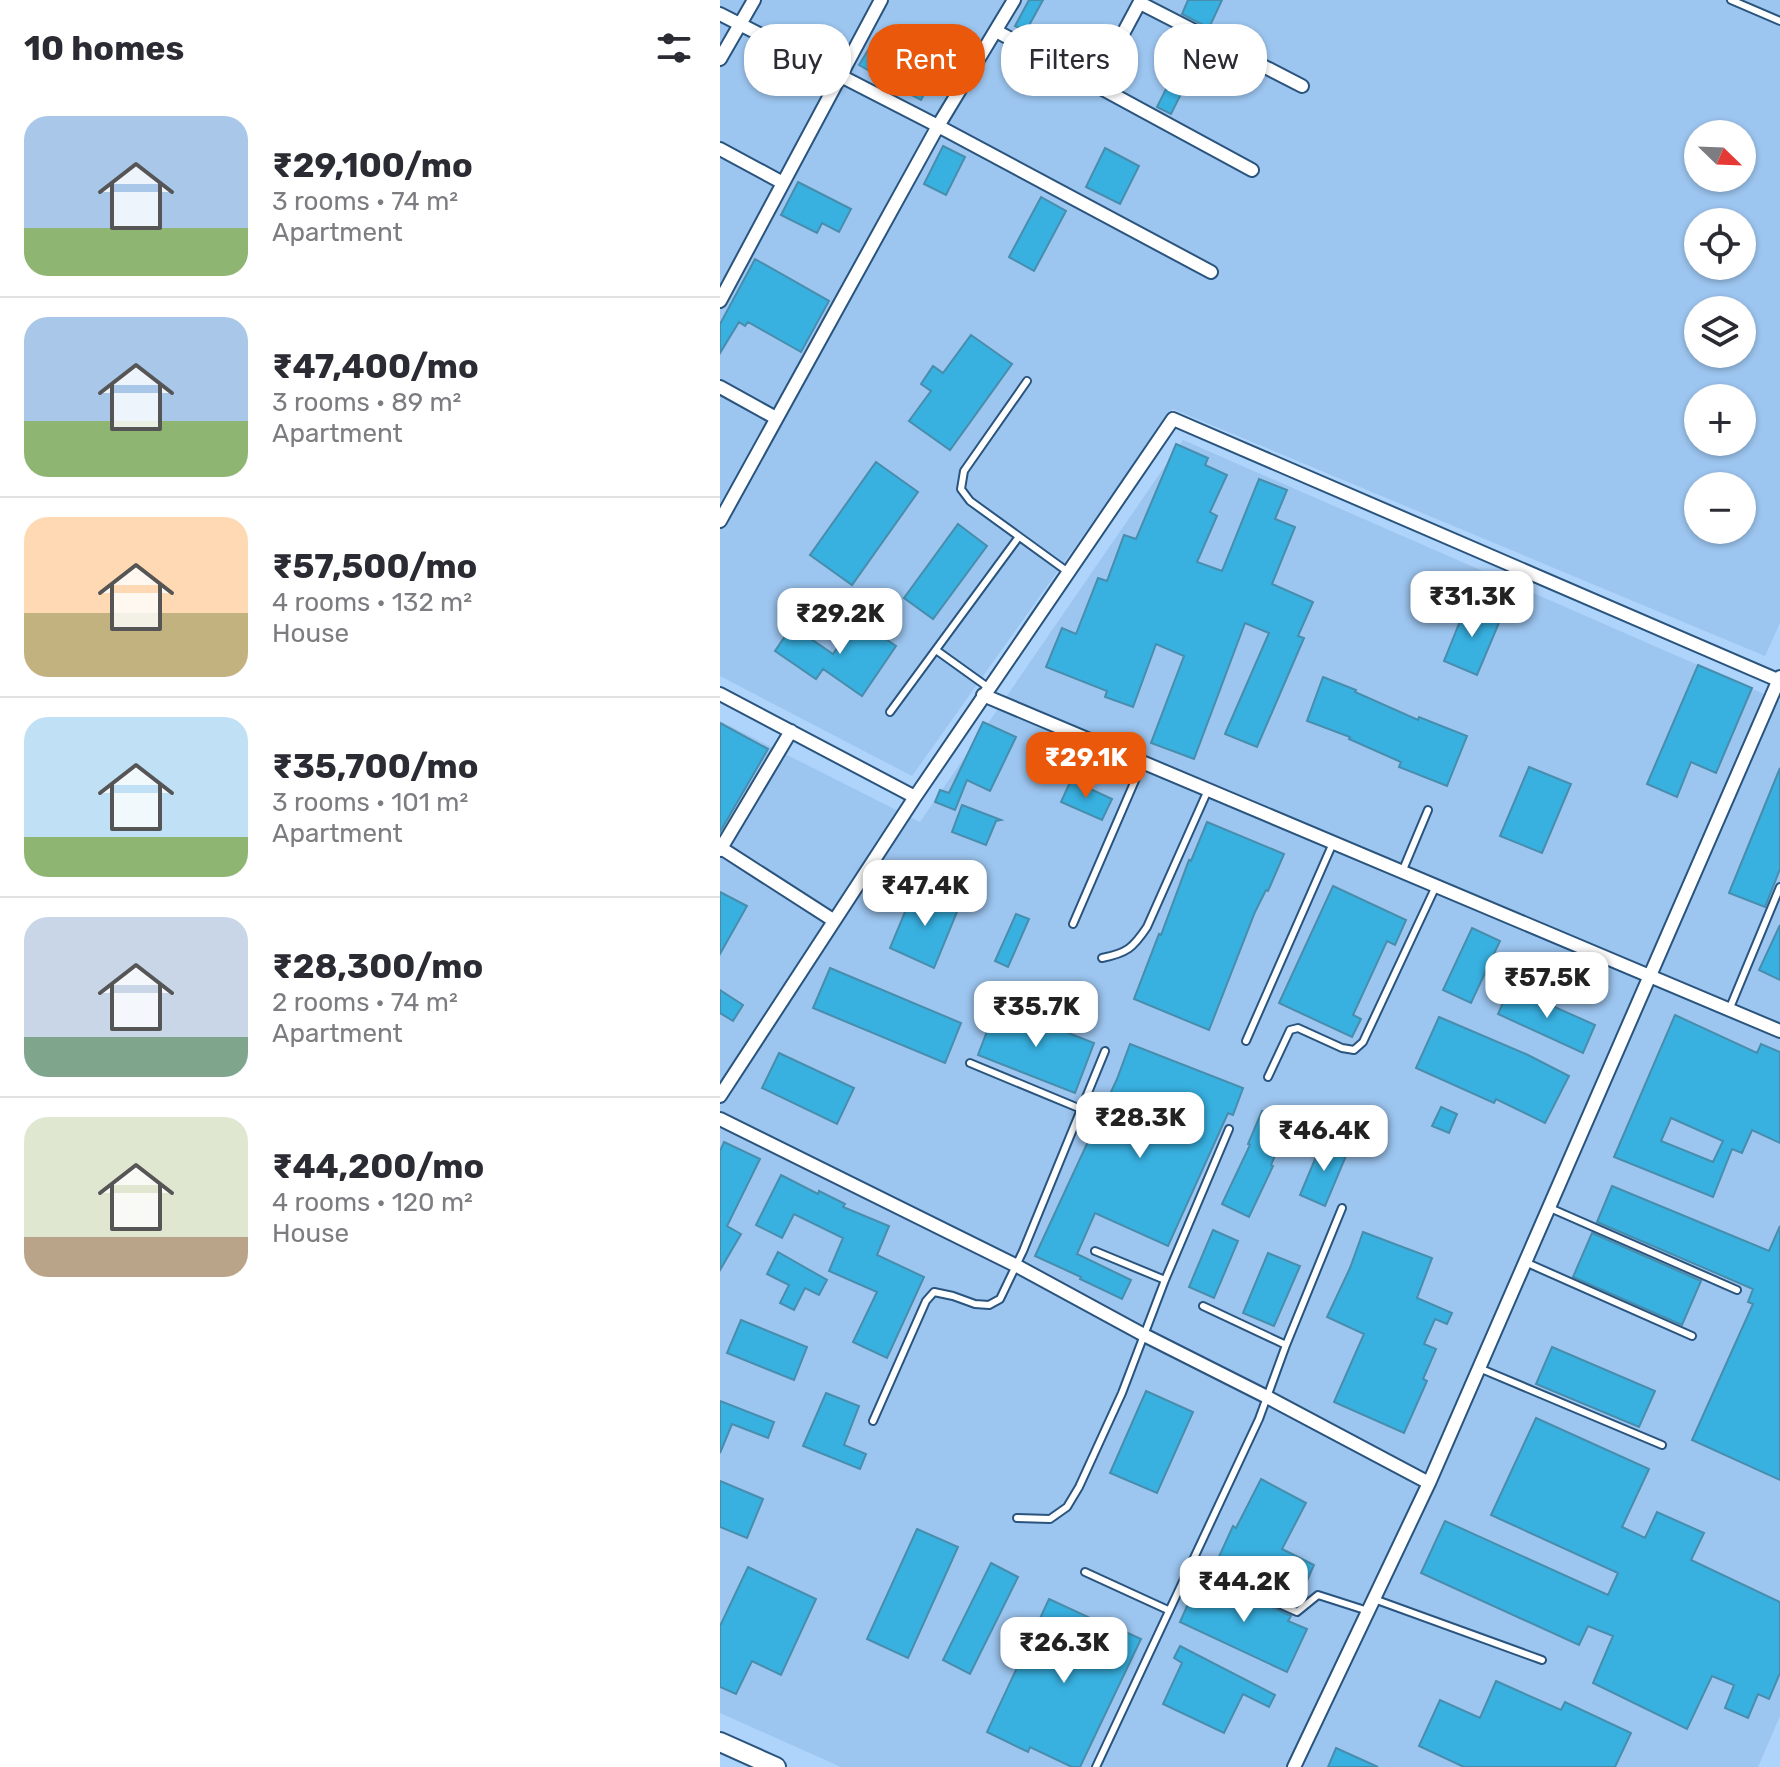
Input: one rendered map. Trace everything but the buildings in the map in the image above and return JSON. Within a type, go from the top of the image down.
[{"type":"street","points":[[720,59],[754,0]]},
{"type":"street","points":[[851,56],[881,0]]},
{"type":"street","points":[[720,521],[726,497],[776,418],[938,126],[1014,0]]},
{"type":"street","points":[[1129,24],[1141,1],[1302,86]]},
{"type":"street","points":[[720,14],[744,27]]},
{"type":"street","points":[[996,31],[1001,34]]},
{"type":"street","points":[[851,82],[1211,272]]},
{"type":"street","points":[[720,301],[829,96]]},
{"type":"street","points":[[1114,96],[1252,170]]},
{"type":"street","points":[[720,149],[783,183]]},
{"type":"street","points":[[720,387],[776,418]]},
{"type":"street","points":[[720,1096],[915,797],[1173,419],[1779,680],[1429,1483],[1294,1767]]},
{"type":"street","points":[[986,692],[1208,790],[1780,1031]]},
{"type":"street","points":[[720,694],[915,797]]},
{"type":"street","points":[[791,731],[720,849],[833,920]]},
{"type":"street","points":[[720,1119],[1017,1266],[1429,1483]]},
{"type":"street","points":[[720,1742],[776,1767]]},
{"type":"lane","points":[[1731,0],[1780,21]]},
{"type":"lane","points":[[1027,381],[964,471],[961,489],[970,501],[1068,572]]},
{"type":"lane","points":[[890,712],[1018,538]]},
{"type":"lane","points":[[936,650],[986,692]]},
{"type":"lane","points":[[1073,924],[1143,762]]},
{"type":"lane","points":[[1102,958],[1119,954],[1136,944],[1147,927],[1208,790]]},
{"type":"lane","points":[[1402,872],[1428,810]]},
{"type":"lane","points":[[1246,1041],[1333,843]]},
{"type":"lane","points":[[1268,1077],[1290,1030],[1298,1028],[1342,1048],[1354,1050],[1363,1042],[1436,886]]},
{"type":"lane","points":[[1729,1010],[1780,887]]},
{"type":"lane","points":[[873,1421],[926,1301],[934,1292],[975,1304],[989,1305],[1000,1299],[1017,1266],[1105,1051]]},
{"type":"lane","points":[[970,1063],[1081,1109]]},
{"type":"lane","points":[[1017,1518],[1050,1519],[1067,1507],[1079,1487],[1122,1393],[1165,1280],[1229,1129]]},
{"type":"lane","points":[[1096,1767],[1259,1419],[1342,1208]]},
{"type":"lane","points":[[1549,1208],[1737,1290]]},
{"type":"lane","points":[[1095,1251],[1165,1280]]},
{"type":"lane","points":[[1525,1262],[1692,1336]]},
{"type":"lane","points":[[1203,1306],[1286,1345]]},
{"type":"lane","points":[[1479,1368],[1662,1445]]},
{"type":"lane","points":[[1085,1572],[1168,1610]]},
{"type":"lane","points":[[1216,1576],[1297,1612],[1318,1595],[1371,1605],[1542,1660]]},
{"type":"shaded area","points":[[720,0],[1780,0],[1780,623],[1765,656],[1173,409],[912,776],[720,676]]},
{"type":"shaded area","points":[[1183,440],[1780,701],[1780,1716],[1758,1767],[841,1767],[720,1713],[720,721],[920,822]]}]
